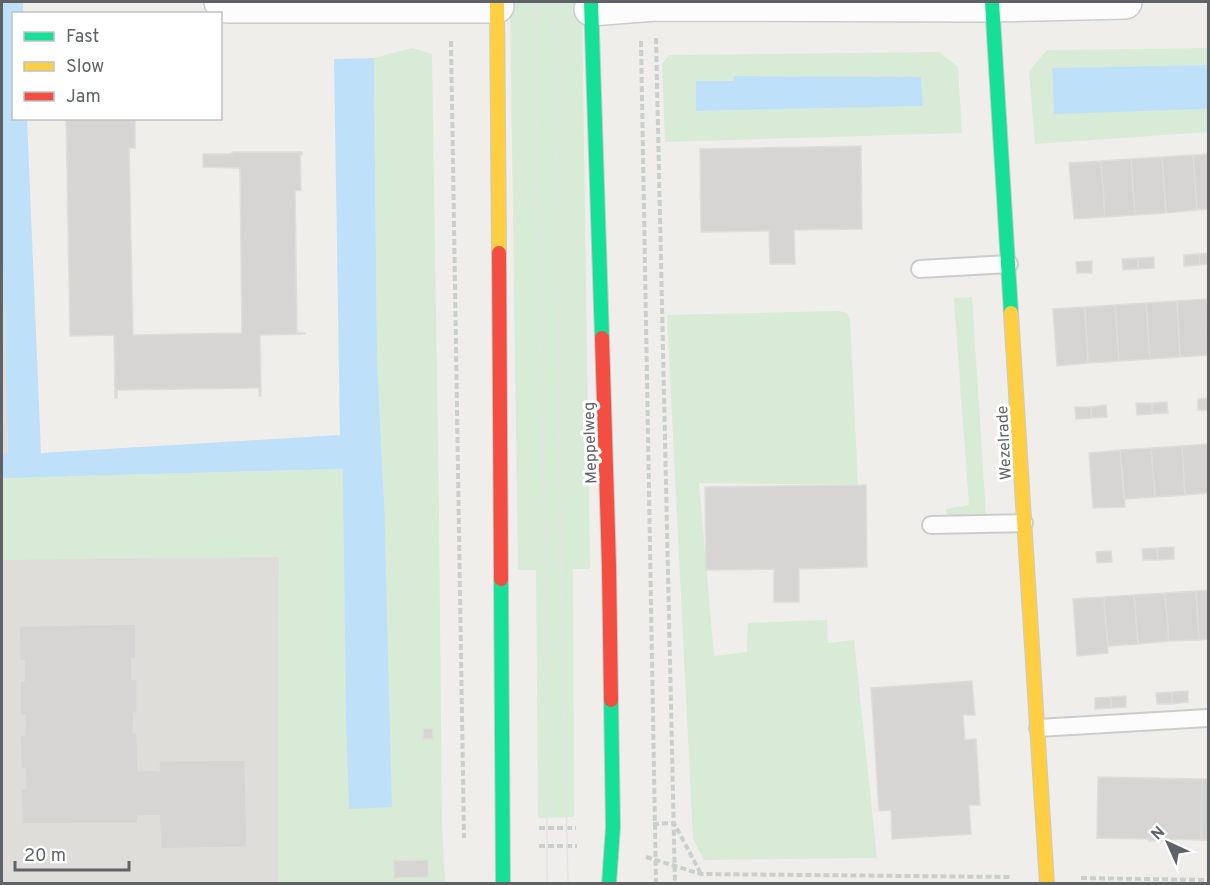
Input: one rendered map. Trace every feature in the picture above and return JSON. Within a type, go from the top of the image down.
[{"type":"main road","name":"Wezelrade","points":[[992,3],[1046,880]]},
{"type":"main road","points":[[497,4],[503,884]]},
{"type":"main road","name":"Meppelweg","points":[[591,5],[609,566],[613,827],[609,884]]},
{"type":"street","points":[[221,2],[227,6],[451,7],[497,4]]},
{"type":"street","points":[[591,5],[1125,2]]},
{"type":"lane","points":[[920,269],[1009,264]]},
{"type":"lane","points":[[931,525],[1024,523]]},
{"type":"lane","points":[[1038,728],[1209,718]]},
{"type":"path","points":[[648,5],[675,884]]},
{"type":"path","points":[[648,5],[656,884]]},
{"type":"path","points":[[451,7],[464,843]]},
{"type":"path","points":[[463,827],[613,827],[674,823]]},
{"type":"path","points":[[674,823],[701,874],[1046,880],[1209,880]]},
{"type":"shaded area","points":[[2,226],[8,454],[279,556],[278,883],[2,883]]},
{"type":"green space","points":[[510,2],[582,2],[590,569],[573,569],[574,817],[538,818],[536,570],[518,570]]},
{"type":"green space","points":[[412,48],[432,54],[442,827],[445,882],[278,883],[279,557],[2,560],[2,478],[343,469],[345,531],[384,499],[377,358],[374,58]]},
{"type":"green space","points":[[1208,48],[1208,65],[1052,69],[1054,113],[1208,109],[1208,132],[1035,144],[1029,71],[1047,50]]},
{"type":"green space","points":[[939,52],[958,67],[962,133],[665,142],[662,64],[669,55]],"holes":[[[734,76],[921,77],[923,106],[696,111],[696,81],[733,81]]]},
{"type":"green space","points":[[972,297],[986,515],[947,518],[946,509],[969,505],[954,298]]},
{"type":"green space","points":[[839,311],[847,313],[850,319],[858,485],[699,483],[714,656],[747,652],[748,623],[827,620],[828,643],[854,640],[877,858],[704,860],[693,839],[667,315]]},
{"type":"water","points":[[2,2],[23,2],[23,12],[12,12],[12,120],[27,120],[41,453],[340,435],[334,59],[374,58],[377,358],[384,499],[392,807],[349,809],[343,469],[2,478],[2,454],[8,453],[2,226]]},
{"type":"water","points":[[1208,65],[1208,109],[1054,114],[1052,68]]},
{"type":"water","points":[[734,76],[921,77],[923,106],[696,111],[696,81],[733,81]]},
{"type":"building","points":[[66,120],[135,120],[135,148],[129,148],[133,335],[242,333],[240,168],[203,167],[203,154],[302,152],[300,155],[301,190],[295,191],[297,332],[305,334],[260,335],[261,396],[259,396],[259,388],[117,390],[117,398],[115,398],[114,335],[70,336]]},
{"type":"building","points":[[861,146],[862,229],[794,230],[795,264],[770,264],[769,231],[701,232],[700,149]]},
{"type":"building","points":[[1208,154],[1208,209],[1197,210],[1193,155]]},
{"type":"building","points":[[1193,155],[1197,210],[1166,213],[1162,157]]},
{"type":"building","points":[[1162,157],[1166,213],[1135,215],[1131,159]]},
{"type":"building","points":[[1131,159],[1135,215],[1105,217],[1101,161]]},
{"type":"building","points":[[1101,161],[1105,217],[1074,219],[1069,163]]},
{"type":"building","points":[[1208,253],[1208,264],[1200,265],[1199,254]]},
{"type":"building","points":[[1199,254],[1200,265],[1184,266],[1184,255]]},
{"type":"building","points":[[1154,257],[1154,268],[1138,269],[1138,258]]},
{"type":"building","points":[[1138,258],[1138,269],[1123,270],[1122,259]]},
{"type":"building","points":[[1092,261],[1092,273],[1077,273],[1076,262]]},
{"type":"building","points":[[1207,299],[1208,355],[1180,357],[1177,301]]},
{"type":"building","points":[[1177,301],[1180,357],[1150,359],[1146,303]]},
{"type":"building","points":[[1146,303],[1150,359],[1119,361],[1115,305]]},
{"type":"building","points":[[1115,305],[1119,361],[1088,363],[1085,307]]},
{"type":"building","points":[[1085,307],[1088,363],[1057,366],[1053,309]]},
{"type":"building","points":[[1208,398],[1208,410],[1198,410],[1198,399]]},
{"type":"building","points":[[1167,402],[1168,413],[1152,414],[1152,403]]},
{"type":"building","points":[[1136,403],[1152,403],[1152,414],[1137,415]]},
{"type":"building","points":[[1106,405],[1107,417],[1091,418],[1091,407]]},
{"type":"building","points":[[1075,407],[1091,407],[1091,418],[1076,419]]},
{"type":"building","points":[[1208,444],[1208,493],[1185,495],[1182,446]]},
{"type":"building","points":[[1182,446],[1185,495],[1155,497],[1151,448]]},
{"type":"building","points":[[1151,448],[1155,497],[1124,499],[1120,450]]},
{"type":"building","points":[[1120,450],[1125,507],[1093,508],[1089,453]]},
{"type":"building","points":[[866,485],[867,567],[799,569],[799,602],[774,602],[774,569],[706,570],[705,487]]},
{"type":"building","points":[[1174,547],[1174,559],[1158,560],[1157,548]]},
{"type":"building","points":[[1157,548],[1158,560],[1143,560],[1142,549]]},
{"type":"building","points":[[1111,551],[1112,562],[1097,563],[1096,552]]},
{"type":"building","points":[[1208,590],[1208,639],[1199,640],[1196,591]]},
{"type":"building","points":[[1196,591],[1199,640],[1169,641],[1165,593]]},
{"type":"building","points":[[1165,593],[1169,641],[1138,644],[1134,595]]},
{"type":"building","points":[[1134,595],[1138,644],[1108,646],[1104,597]]},
{"type":"building","points":[[1104,597],[1108,653],[1077,656],[1073,599]]},
{"type":"building","points":[[136,624],[136,658],[132,659],[132,679],[137,679],[137,713],[133,713],[133,733],[137,733],[138,771],[159,771],[159,761],[245,760],[246,847],[161,849],[159,816],[138,816],[138,823],[22,824],[21,789],[26,789],[26,787],[25,769],[21,769],[20,735],[25,735],[25,715],[20,715],[20,681],[24,681],[24,660],[20,661],[19,626]]},
{"type":"building","points":[[972,681],[975,715],[963,715],[965,740],[976,739],[980,805],[969,805],[971,834],[892,839],[891,810],[879,811],[871,688]]},
{"type":"building","points":[[1188,691],[1188,702],[1172,704],[1172,692]]},
{"type":"building","points":[[1172,692],[1172,704],[1157,704],[1156,693]]},
{"type":"building","points":[[1126,696],[1126,707],[1111,708],[1111,697]]},
{"type":"building","points":[[1111,697],[1111,708],[1095,709],[1095,698]]},
{"type":"building","points":[[423,728],[433,729],[433,739],[423,739]]},
{"type":"building","points":[[1098,777],[1202,779],[1201,840],[1149,841],[1149,839],[1097,838]]},
{"type":"building","points":[[1202,779],[1208,779],[1208,840],[1201,840]]},
{"type":"building","points":[[428,860],[428,877],[394,878],[394,861]]},
{"type":"building","points":[[137,882],[139,884],[52,884],[52,883]]},
{"type":"tram line","points":[[535,2],[546,568],[547,884]]},
{"type":"tram line","points":[[554,2],[561,584],[568,884]]},
{"type":"traffic: fast","points":[[591,2],[602,338]]},
{"type":"traffic: fast","points":[[992,2],[1011,313]]},
{"type":"traffic: fast","points":[[501,579],[503,884]]},
{"type":"traffic: fast","points":[[609,884],[613,827],[611,700]]},
{"type":"traffic: slow","points":[[497,2],[499,253]]},
{"type":"traffic: slow","points":[[1011,313],[1047,884]]},
{"type":"traffic: jam","points":[[499,253],[501,579]]},
{"type":"traffic: jam","points":[[602,338],[611,700]]}]
